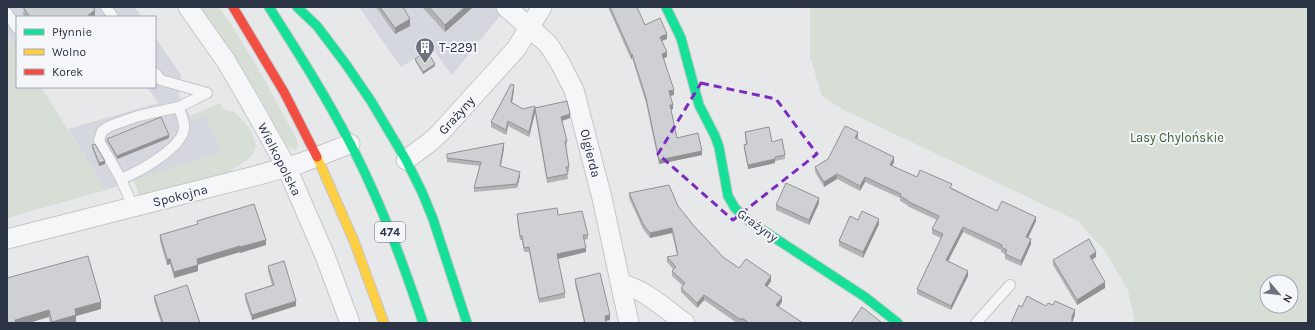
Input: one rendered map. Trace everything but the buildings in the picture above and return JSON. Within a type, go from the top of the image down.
[{"type":"main road","name":"474","points":[[233,7],[276,76],[318,157],[356,246],[384,323]]},
{"type":"main road","name":"474","points":[[269,7],[297,51],[350,144],[394,239],[422,323]]},
{"type":"main road","points":[[297,7],[316,26],[345,63],[371,101],[406,160],[422,192],[433,219],[467,323]]},
{"type":"main road","name":"Grażyny","points":[[666,7],[681,38],[700,105],[719,147],[728,196],[735,208],[749,221],[859,293],[898,323]]},
{"type":"street","name":"Wielkopolska","points":[[188,7],[226,62],[287,168],[325,256],[349,323]]},
{"type":"street","name":"Olgierda","points":[[506,7],[548,44],[559,61],[574,90],[602,198],[629,323]]},
{"type":"street","name":"Grażyny","points":[[406,160],[439,134],[516,49],[542,7]]},
{"type":"street","name":"Spokojna","points":[[7,239],[287,168],[350,144]]},
{"type":"street","points":[[621,284],[630,286],[642,292],[685,323]]},
{"type":"lane","points":[[106,7],[113,16]]},
{"type":"lane","points":[[7,13],[16,26]]},
{"type":"lane","points":[[133,207],[121,179],[99,141],[102,131],[110,126],[138,116],[179,107],[207,93],[161,80],[156,74]]},
{"type":"lane","points":[[121,179],[135,173],[171,148],[181,138],[184,127],[179,107]]},
{"type":"lane","points":[[976,323],[1010,285]]},
{"type":"highlighted area","points":[[701,83],[776,99],[817,154],[733,220],[658,154]]},
{"type":"shaded area","points":[[7,7],[135,7],[140,16],[16,16],[16,48],[7,35]]},
{"type":"shaded area","points":[[359,7],[497,7],[503,12],[452,75],[432,48],[401,67]]},
{"type":"shaded area","points":[[156,38],[181,75],[179,96],[193,121],[205,116],[222,151],[106,190],[68,129],[158,103],[148,88],[156,88]]},
{"type":"green space","points":[[199,7],[219,7],[230,23],[269,88],[296,138],[298,145],[296,150],[288,147],[236,59]]},
{"type":"green space","name":"Lasy Chylońskie","points":[[810,7],[1308,7],[1308,323],[1135,323],[1128,290],[1105,251],[1078,221],[844,110],[822,96],[810,57]]},
{"type":"green space","points":[[7,35],[16,48],[16,88],[42,88],[106,190],[7,218]]},
{"type":"green space","points":[[220,103],[223,109],[235,112],[250,129],[256,144],[254,152],[250,158],[229,172],[139,195],[134,180],[222,151],[205,116],[193,121],[190,116]]},
{"type":"traffic: fast","points":[[269,7],[301,57],[341,125],[361,165],[390,232],[423,323]]},
{"type":"traffic: fast","points":[[297,7],[317,26],[345,63],[371,101],[406,160],[422,192],[433,219],[467,323]]},
{"type":"traffic: fast","points":[[666,7],[681,38],[699,105],[719,147],[728,196],[735,208],[749,221],[865,297],[898,323]]},
{"type":"traffic: slow","points":[[317,157],[354,241],[384,323]]},
{"type":"traffic: jam","points":[[233,7],[284,92],[317,157]]},
{"type":"place","name":"T-2291","points":[[425,64]]}]
